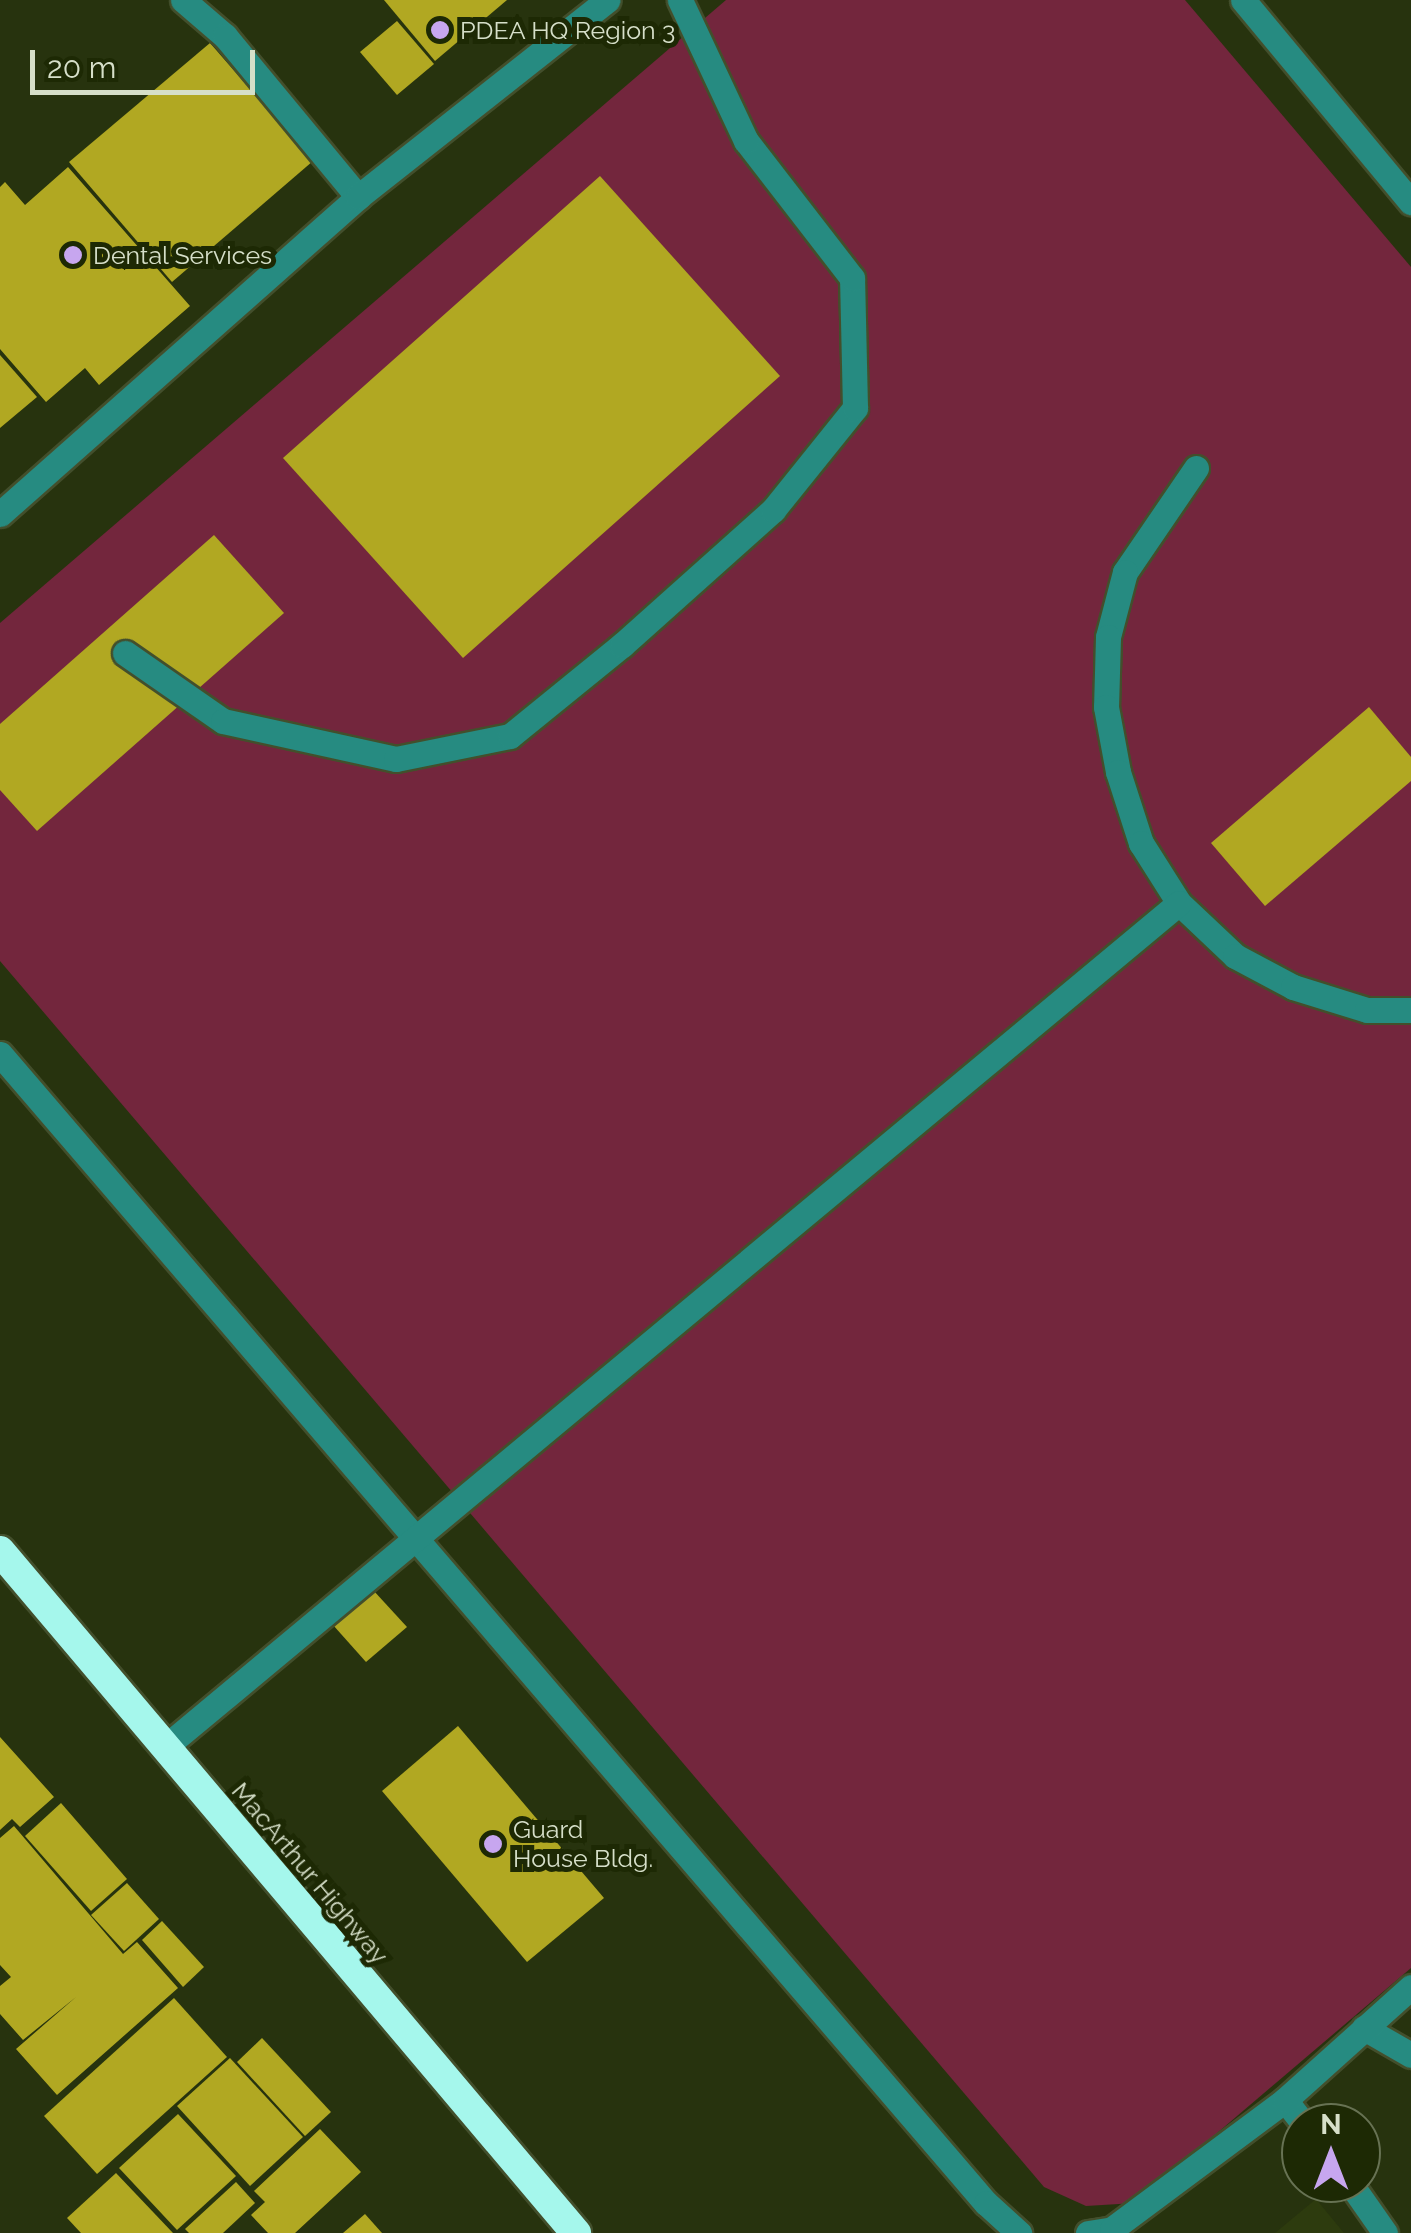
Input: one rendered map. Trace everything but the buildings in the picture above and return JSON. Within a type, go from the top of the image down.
[{"type":"highway","name":"MacArthur Highway","points":[[0,1551],[576,2233]]},
{"type":"street","points":[[183,0],[225,36],[358,197]]},
{"type":"street","points":[[0,514],[358,197],[607,0]]},
{"type":"street","points":[[125,653],[222,721],[396,760],[510,736],[622,645],[773,510],[855,408],[852,278],[746,141],[680,0]]},
{"type":"street","points":[[1243,0],[1411,202]]},
{"type":"street","points":[[1196,468],[1125,572],[1108,636],[1106,707],[1118,772],[1140,842],[1179,904],[1235,956],[1292,986],[1368,1010],[1411,1010]]},
{"type":"street","points":[[164,1748],[1179,904]]},
{"type":"street","points":[[0,1054],[986,2203],[1019,2233]]},
{"type":"street","points":[[1088,2233],[1112,2229],[1285,2100],[1411,1987]]},
{"type":"street","points":[[1364,2028],[1411,2055]]},
{"type":"street","points":[[1364,2203],[1385,2233]]},
{"type":"shaded area","points":[[726,0],[1185,0],[1411,267],[1411,1968],[1135,2203],[1086,2206],[1044,2187],[0,961],[0,623]]},
{"type":"shaded area","points":[[1311,2203],[1319,2203],[1344,2233],[1275,2233]]},
{"type":"place","name":"PDEA HQ Region 3","points":[[440,30]]},
{"type":"place","name":"Dental Services","points":[[73,255]]},
{"type":"place","name":"Guard House Bldg.","points":[[493,1844]]}]
